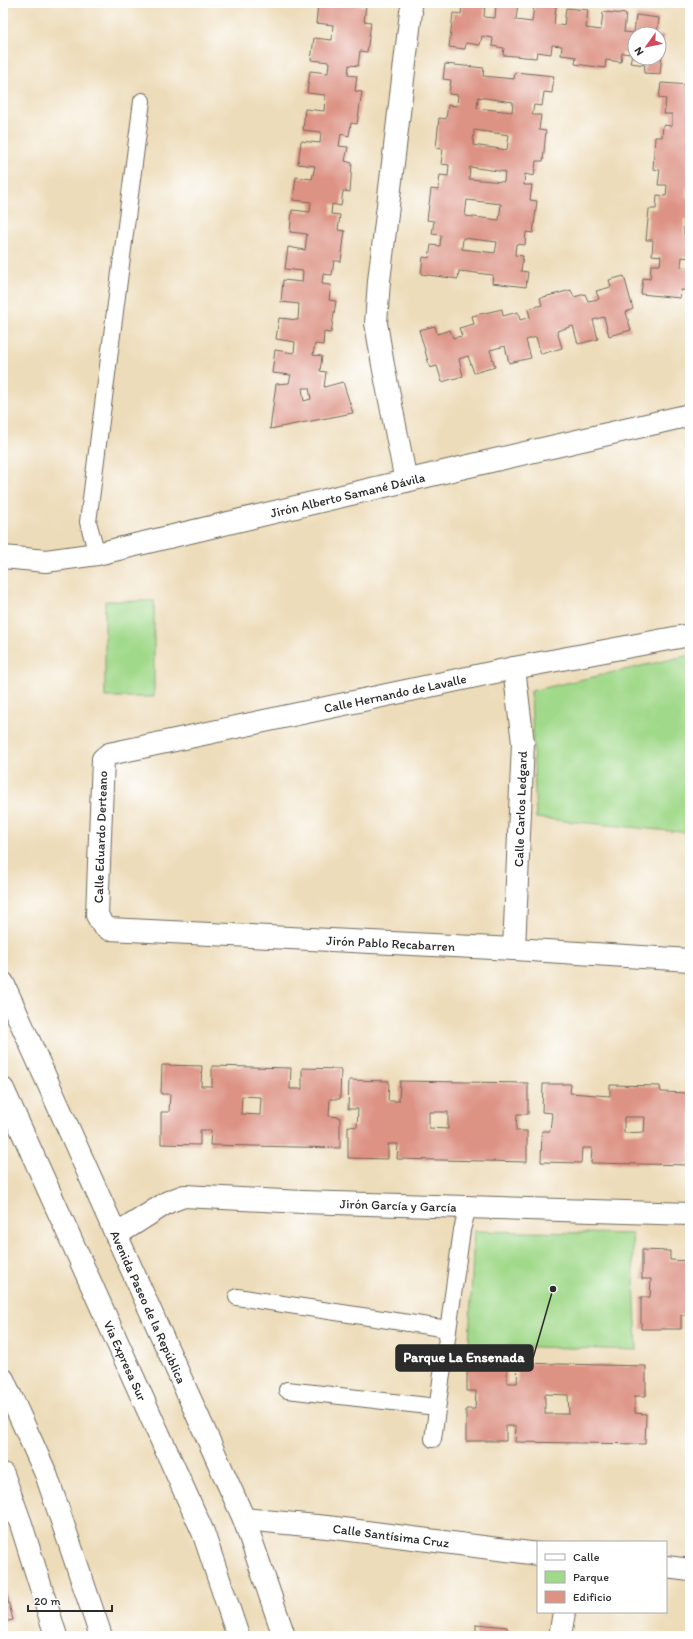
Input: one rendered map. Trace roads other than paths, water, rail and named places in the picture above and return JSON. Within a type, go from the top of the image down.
[{"type":"main road","points":[[406,481],[376,323],[379,281],[410,12]]},
{"type":"main road","name":"Jirón Alberto Samané Dávila","points":[[3,558],[46,561],[97,554],[690,415]]},
{"type":"main road","name":"Calle Hernando de Lavalle","points":[[103,759],[109,754],[514,668],[690,635]]},
{"type":"main road","name":"Calle Carlos Ledgard","points":[[514,668],[523,743],[514,949]]},
{"type":"main road","name":"Calle Eduardo Derteano","points":[[97,915],[103,759]]},
{"type":"main road","name":"Jirón Pablo Recabarren","points":[[97,915],[102,924],[109,929],[514,949],[690,960]]},
{"type":"main road","name":"Avenida Paseo de la República","points":[[3,983],[244,1519],[284,1636]]},
{"type":"main road","name":"Via Expresa Sur","points":[[3,1089],[203,1532],[238,1636]]},
{"type":"main road","name":"Jirón García y García","points":[[116,1235],[168,1202],[184,1196],[302,1202],[690,1214]]},
{"type":"main road","points":[[3,1379],[46,1474],[101,1636]]},
{"type":"main road","points":[[3,1474],[21,1524],[56,1636]]},
{"type":"main road","name":"Calle Santísima Cruz","points":[[244,1519],[327,1527],[537,1554]]},
{"type":"main road","points":[[667,1568],[690,1570]]},
{"type":"main road","points":[[560,1636],[564,1613]]},
{"type":"lane","points":[[97,554],[88,522],[142,101]]},
{"type":"lane","points":[[433,1439],[462,1230],[468,1207]]},
{"type":"lane","points":[[237,1297],[448,1329]]},
{"type":"lane","points":[[287,1390],[437,1407]]},
{"type":"place","name":"Parque La Ensenada","points":[[553,1289]]}]
